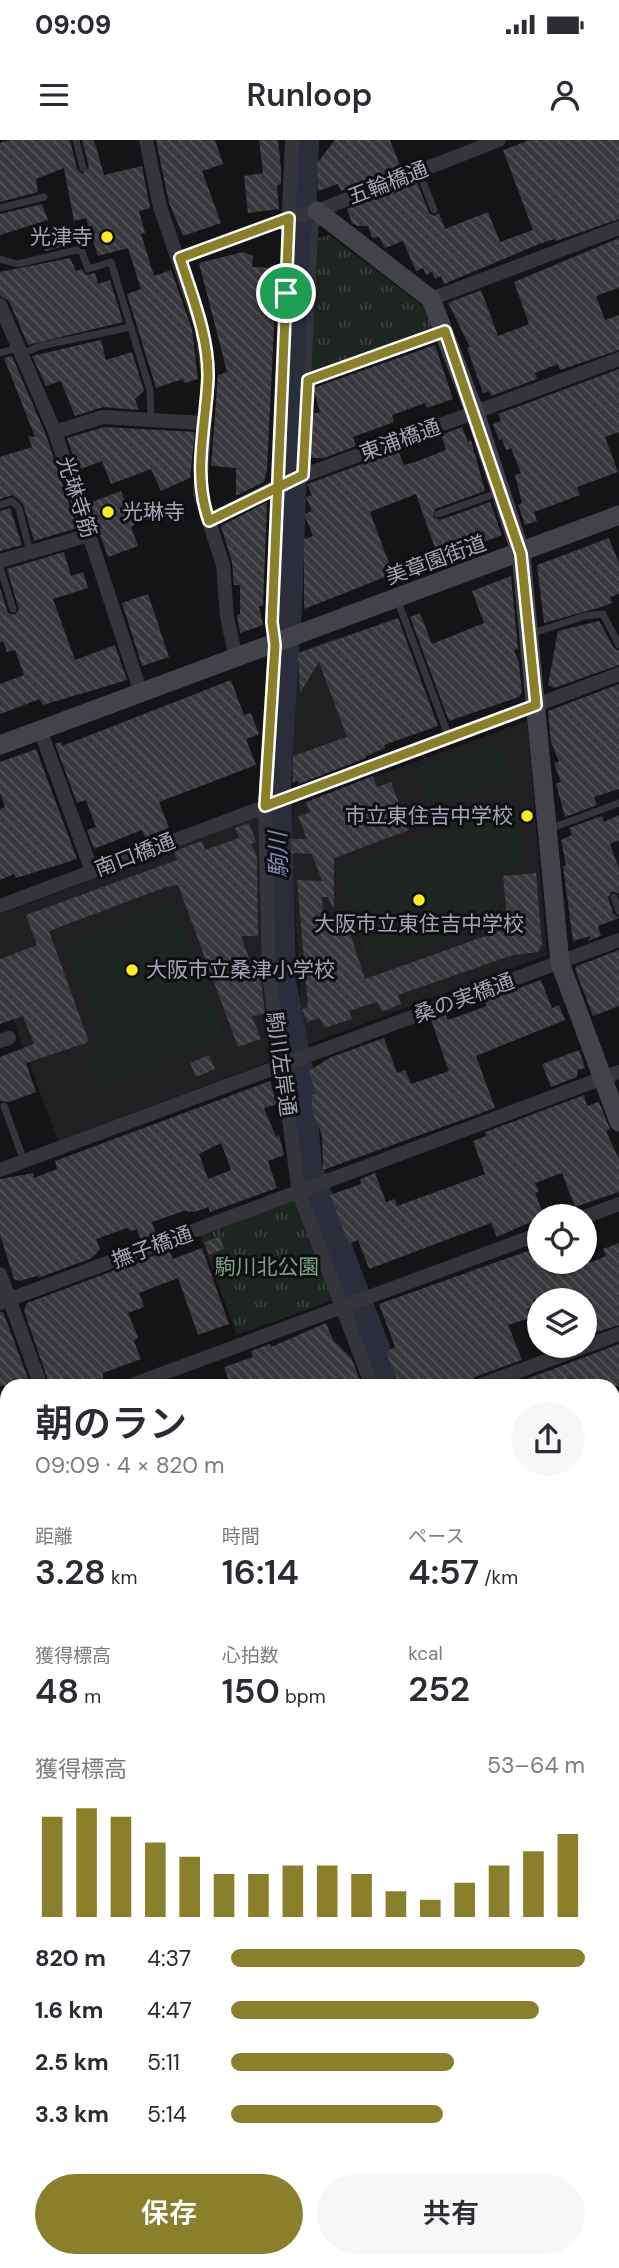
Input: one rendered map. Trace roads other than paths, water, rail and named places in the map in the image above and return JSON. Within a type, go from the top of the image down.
[{"type":"street","points":[[146,140],[160,207],[180,258],[201,327],[208,376],[202,423],[200,493],[223,565],[227,617],[236,658]]},
{"type":"street","name":"駒川左岸通","points":[[292,140],[280,484],[272,622],[278,643],[268,805],[266,948],[302,1192],[370,1379]]},
{"type":"street","name":"五輪橋通","points":[[291,217],[318,213],[499,140]]},
{"type":"street","points":[[318,213],[432,299],[475,413],[521,554],[560,963],[611,1075],[619,1122]]},
{"type":"street","points":[[180,258],[291,217]]},
{"type":"street","points":[[432,299],[619,228]]},
{"type":"street","name":"光琳寺筋","points":[[0,305],[55,432],[141,693]]},
{"type":"street","points":[[308,380],[445,331]]},
{"type":"street","name":"東浦橋通","points":[[280,484],[619,359]]},
{"type":"street","points":[[55,432],[103,417],[202,423]]},
{"type":"street","points":[[209,521],[280,484]]},
{"type":"street","name":"美章園街道","points":[[278,643],[619,515]]},
{"type":"street","points":[[0,561],[89,535]]},
{"type":"street","points":[[0,745],[278,643]]},
{"type":"street","points":[[449,738],[619,674]]},
{"type":"street","points":[[40,730],[92,871]]},
{"type":"street","name":"南口橋通","points":[[0,906],[449,738]]},
{"type":"street","name":"桑の実橋通","points":[[284,1063],[619,940]]},
{"type":"street","points":[[0,1170],[284,1063]]},
{"type":"street","name":"撫子橋通","points":[[5,1301],[611,1075]]},
{"type":"street","points":[[597,1212],[619,1204]]},
{"type":"street","points":[[148,1379],[527,1238]]},
{"type":"street","points":[[0,1274],[5,1301],[38,1379]]},
{"type":"street","points":[[497,1379],[619,1334]]},
{"type":"lane","points":[[76,140],[83,168]]},
{"type":"lane","points":[[419,171],[434,210]]},
{"type":"lane","points":[[0,208],[44,197]]},
{"type":"lane","points":[[301,476],[315,226],[318,213]]},
{"type":"lane","points":[[0,259],[17,264],[82,249],[88,269],[111,262],[150,390],[151,420]]},
{"type":"lane","points":[[0,354],[131,327]]},
{"type":"lane","points":[[438,514],[500,492]]},
{"type":"lane","points":[[0,505],[12,501],[19,508],[30,552]]},
{"type":"lane","points":[[0,567],[13,609]]},
{"type":"lane","points":[[397,598],[449,738]]},
{"type":"lane","points":[[529,634],[585,616],[603,614],[619,645]]},
{"type":"lane","points":[[548,829],[619,803]]},
{"type":"lane","points":[[614,897],[619,911]]},
{"type":"lane","points":[[4,1107],[24,1161]]},
{"type":"waterway","name":"駒川","points":[[304,140],[287,607],[276,778],[281,980],[300,1081],[307,1168],[386,1379]]},
{"type":"place","name":"光津寺","points":[[107,237]]},
{"type":"place","name":"光琳寺","points":[[108,512]]},
{"type":"place","name":"市立東住吉中学校","points":[[527,816]]},
{"type":"place","name":"大阪市立東住吉中学校","points":[[419,900]]},
{"type":"place","name":"大阪市立桑津小学校","points":[[132,970]]},
{"type":"park label","name":"駒川北公園","points":[[267,1267]]}]
